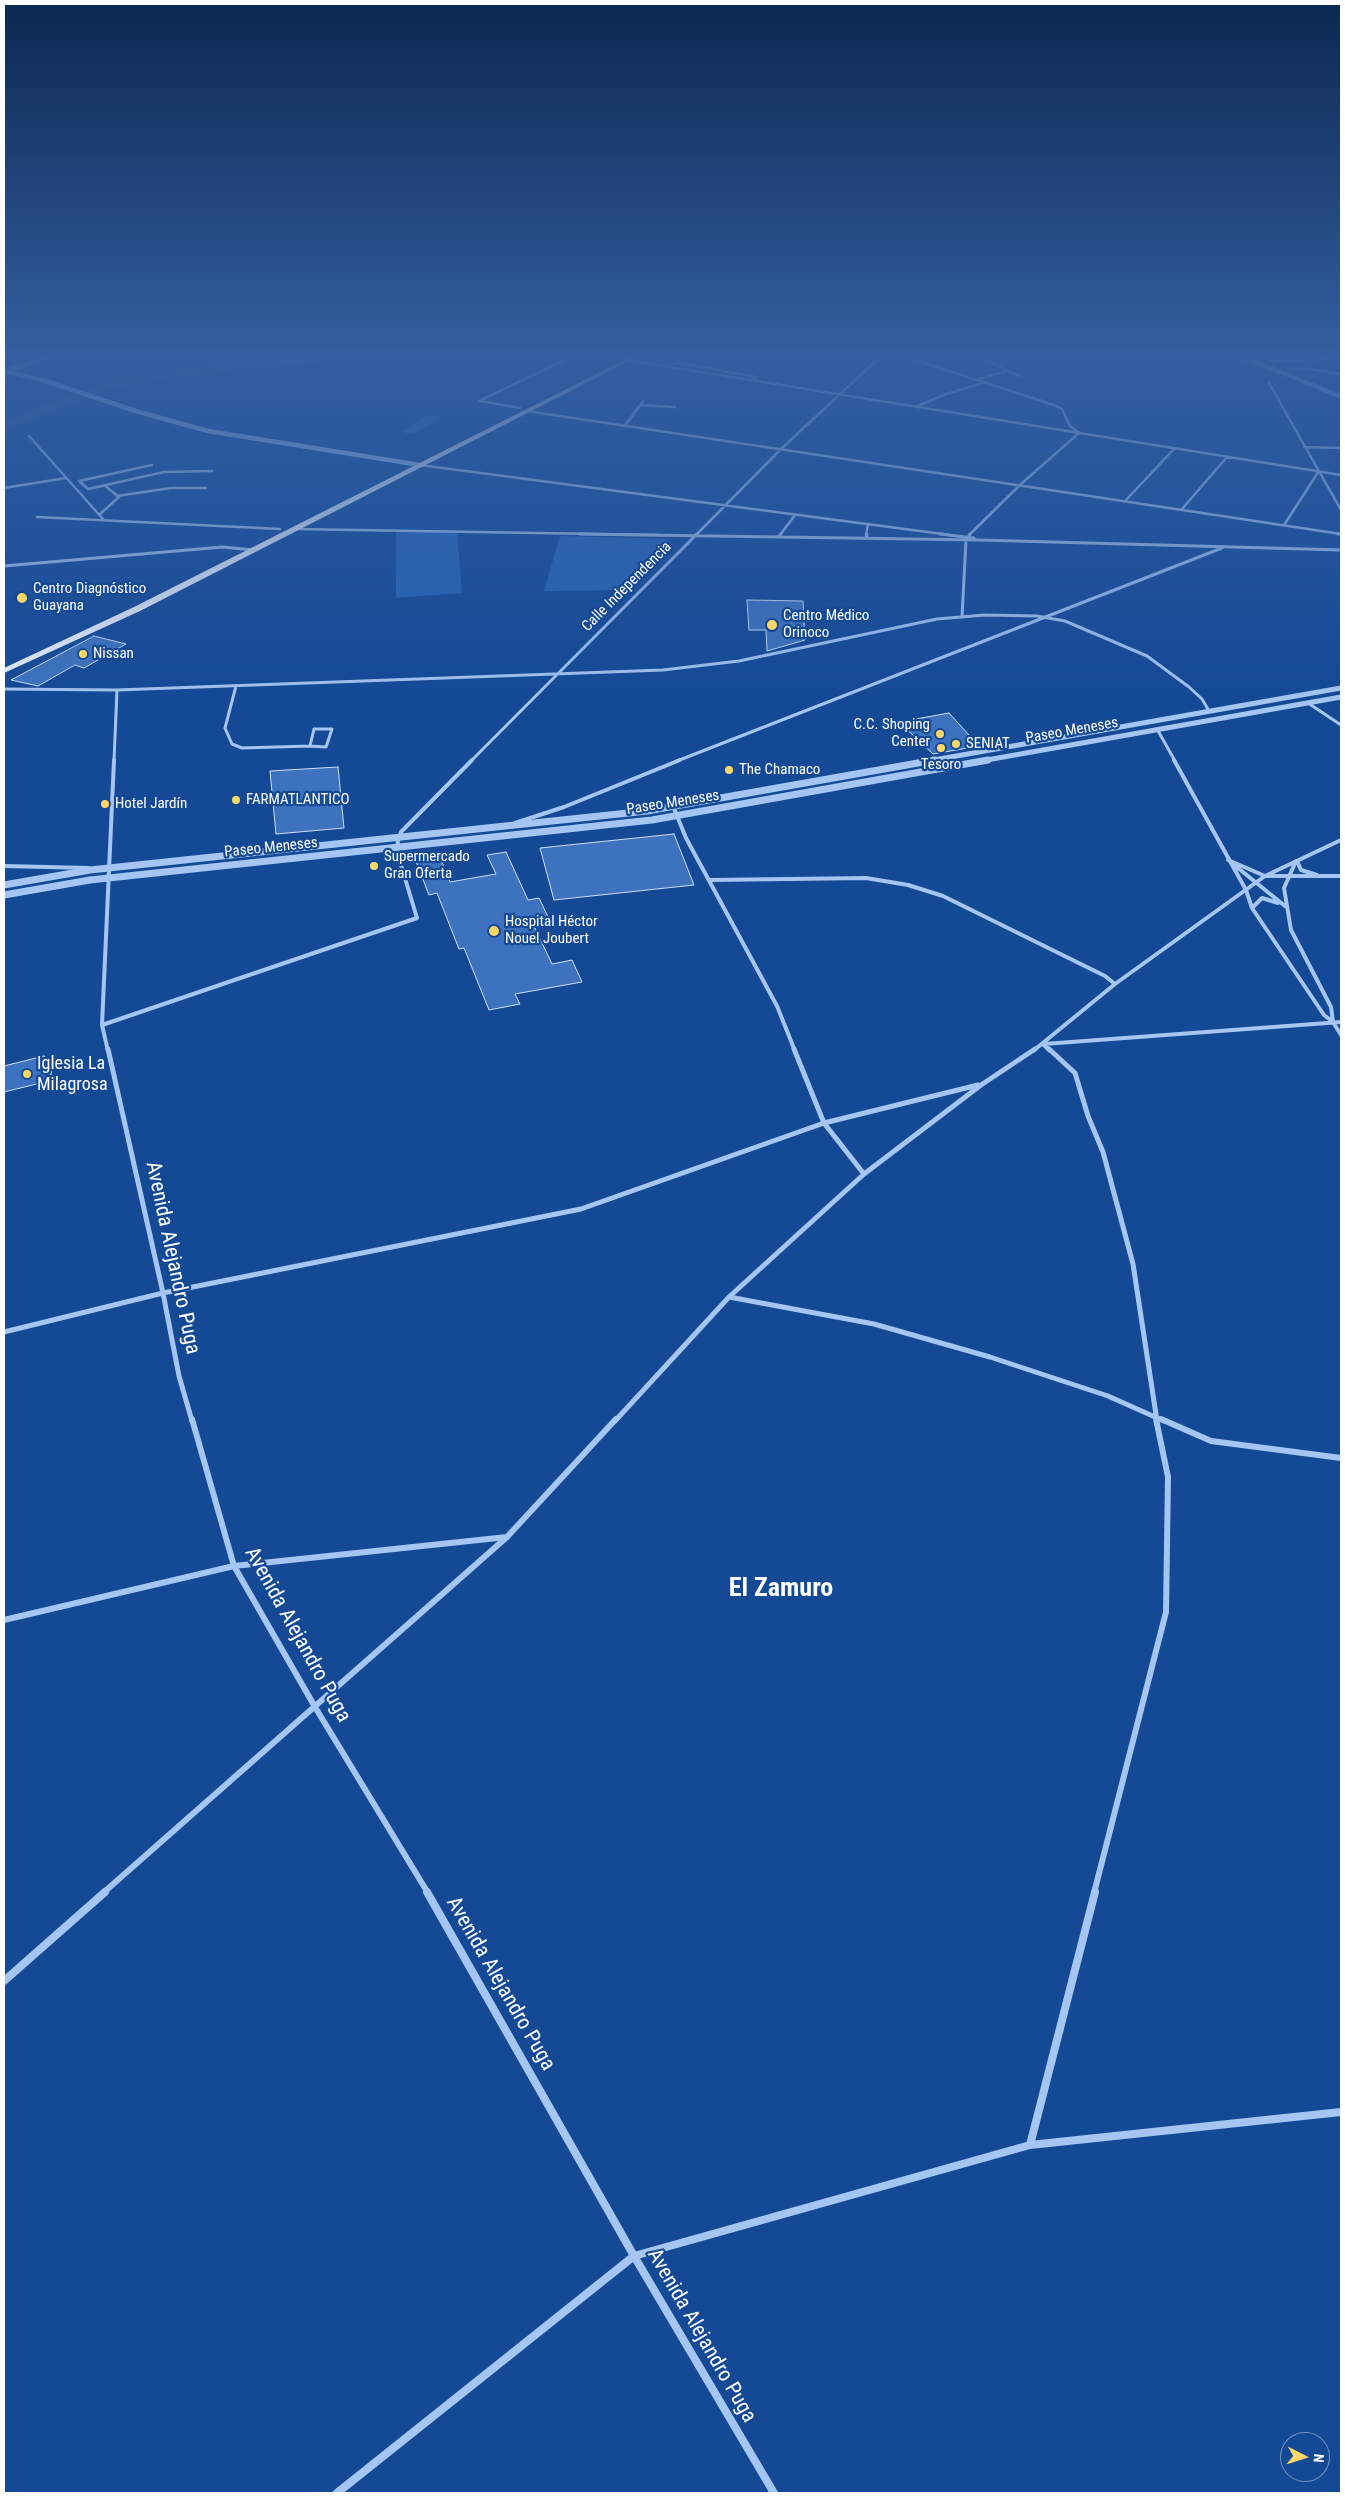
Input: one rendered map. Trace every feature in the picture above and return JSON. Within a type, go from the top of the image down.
[{"type":"main road","points":[[4,663],[126,606],[391,474]]},
{"type":"main road","points":[[4,671],[137,609],[403,474]]},
{"type":"street","points":[[62,474],[103,520]]},
{"type":"street","points":[[116,474],[80,481],[88,489],[157,474]]},
{"type":"street","points":[[485,474],[968,536],[980,540]]},
{"type":"street","name":"Calle Independencia","points":[[398,841],[408,824],[757,474]]},
{"type":"street","points":[[949,474],[1341,534]]},
{"type":"street","points":[[962,617],[965,589],[966,540],[1033,474]]},
{"type":"street","points":[[1126,500],[1151,474]]},
{"type":"street","points":[[1182,509],[1212,474]]},
{"type":"street","points":[[1284,525],[1317,474]]},
{"type":"street","points":[[1320,474],[1341,510]]},
{"type":"street","points":[[4,488],[66,478]]},
{"type":"street","points":[[104,485],[117,496],[171,488],[206,488]]},
{"type":"street","points":[[99,515],[119,497],[117,496]]},
{"type":"street","points":[[778,537],[795,515]]},
{"type":"street","points":[[37,516],[280,529]]},
{"type":"street","points":[[866,538],[868,524]]},
{"type":"street","points":[[294,529],[695,534],[1341,550]]},
{"type":"street","points":[[4,566],[216,547],[254,550]]},
{"type":"street","points":[[506,826],[564,807],[776,720],[1050,617],[1225,547]]},
{"type":"street","points":[[4,690],[117,690],[236,686],[556,674],[707,665],[739,661],[908,624],[962,617],[1050,617],[1082,627],[1147,656],[1189,687],[1202,699],[1209,711]]},
{"type":"street","points":[[236,686],[225,728],[232,744],[242,748],[326,747],[332,729],[314,729],[310,746]]},
{"type":"street","name":"Paseo Meneses","points":[[4,895],[109,878],[673,806],[1341,688]]},
{"type":"street","name":"Avenida Alejandro Puga","points":[[117,690],[102,1025],[163,1293],[179,1376],[234,1566],[315,1707],[445,1921],[634,2256],[774,2493]]},
{"type":"street","name":"Paseo Meneses","points":[[4,884],[110,868],[398,841],[620,824],[676,816],[1341,697]]},
{"type":"street","points":[[1308,703],[1341,725]]},
{"type":"street","points":[[1157,729],[1246,890],[1252,908],[1324,1015],[1333,1022],[1341,1035]]},
{"type":"street","points":[[673,806],[686,838],[777,1006],[824,1123],[864,1174]]},
{"type":"street","points":[[4,1981],[507,1537],[729,1297],[864,1174],[981,1085],[1043,1044],[1115,984],[1255,883],[1265,876],[1341,840]]},
{"type":"street","points":[[102,1025],[417,918],[400,863],[398,841]]},
{"type":"street","points":[[1228,860],[1265,876],[1341,876]]},
{"type":"street","points":[[1228,860],[1286,906]]},
{"type":"street","points":[[1296,861],[1300,870],[1326,876]]},
{"type":"street","points":[[1296,861],[1284,888],[1291,930],[1331,1007],[1333,1022]]},
{"type":"street","points":[[4,866],[110,868]]},
{"type":"street","points":[[710,880],[866,878],[908,885],[943,896],[1105,976],[1115,984]]},
{"type":"street","points":[[1252,908],[1262,898],[1286,906]]},
{"type":"street","points":[[1043,1044],[1341,1022]]},
{"type":"street","points":[[1030,2145],[1166,1612],[1168,1478],[1156,1418],[1133,1264],[1102,1152],[1088,1116],[1075,1073],[1043,1044]]},
{"type":"street","points":[[4,1332],[163,1293],[581,1208],[824,1123],[981,1085]]},
{"type":"street","points":[[729,1297],[874,1324],[933,1340],[1108,1396],[1211,1441],[1341,1458]]},
{"type":"street","points":[[4,1620],[234,1566],[507,1537]]},
{"type":"street","points":[[337,2493],[634,2256],[1030,2145],[1110,2135],[1341,2112]]},
{"type":"shaded area","points":[[396,531],[457,531],[462,593],[396,598]]},
{"type":"shaded area","points":[[560,536],[669,539],[625,590],[544,591]]},
{"type":"building","name":"Centro Médico Orinoco","points":[[747,600],[803,601],[805,640],[767,651],[766,630],[749,630]]},
{"type":"building","name":"Nissan","points":[[94,636],[126,644],[84,668],[75,665],[38,686],[11,680]]},
{"type":"building","name":"C.C. Shoping Center","points":[[949,713],[979,746],[933,754],[899,722]]},
{"type":"building","points":[[338,767],[344,828],[276,834],[270,771]]},
{"type":"building","points":[[674,834],[694,885],[554,900],[540,848]]},
{"type":"building","name":"Hospital Héctor Nouel Joubert","points":[[506,852],[528,900],[539,898],[550,921],[533,924],[552,964],[572,960],[582,982],[515,994],[520,1004],[489,1010],[464,948],[459,949],[437,893],[429,895],[415,859],[439,855],[450,882],[496,874],[487,855]]},
{"type":"building","name":"Iglesia La Milagrosa","points":[[44,1056],[53,1067],[49,1081],[4,1092],[4,1066]]},
{"type":"place","name":"Centro Diagnóstico Guayana","points":[[22,598]]},
{"type":"place","name":"Centro Médico Orinoco","points":[[772,625]]},
{"type":"place","name":"Nissan","points":[[83,654]]},
{"type":"place","name":"C.C. Shoping Center","points":[[940,734]]},
{"type":"place","name":"SENIAT","points":[[956,744]]},
{"type":"place","name":"Tesoro","points":[[941,748]]},
{"type":"place","name":"The Chamaco","points":[[729,770]]},
{"type":"place","name":"FARMATLANTICO","points":[[236,800]]},
{"type":"place","name":"Hotel Jardín","points":[[105,804]]},
{"type":"place","name":"Supermercado Gran Oferta","points":[[374,866]]},
{"type":"place","name":"Hospital Héctor Nouel Joubert","points":[[494,931]]},
{"type":"place","name":"Iglesia La Milagrosa","points":[[27,1074]]},
{"type":"district","name":"El Zamuro","points":[[781,1589]]}]
